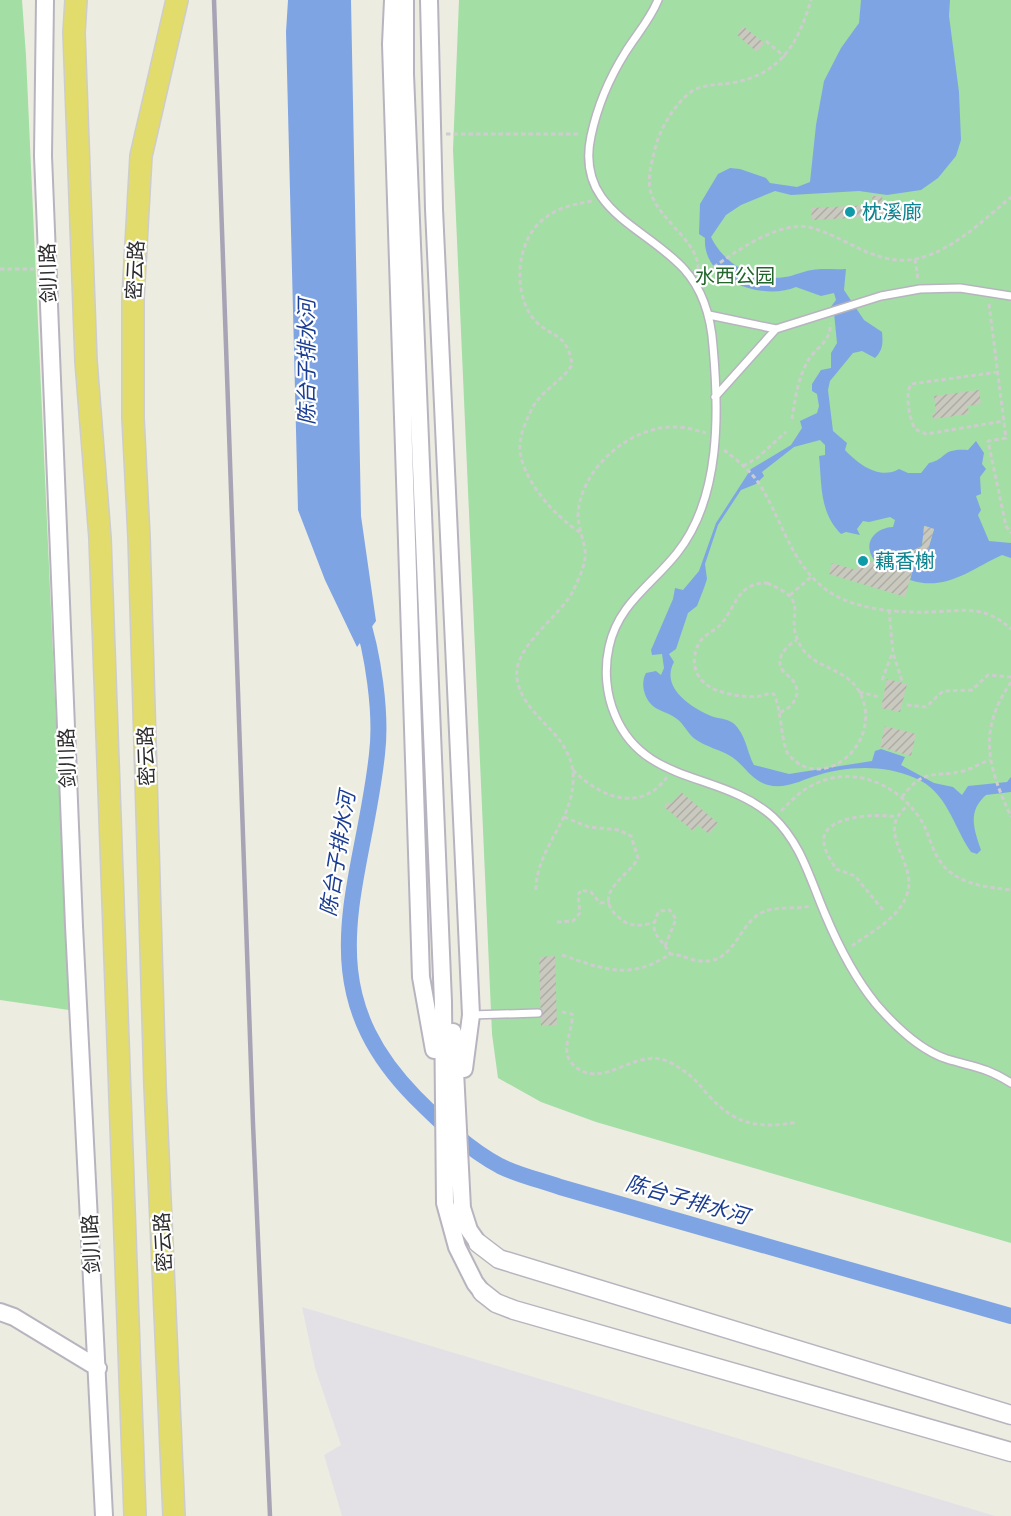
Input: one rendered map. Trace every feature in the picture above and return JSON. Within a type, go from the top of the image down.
[{"type":"highway","name":"密云路","points":[[76,0],[74,33],[86,361],[100,538],[135,1516]]},
{"type":"highway","name":"密云路","points":[[174,1516],[155,1086],[139,537],[133,418],[133,298],[141,156],[177,0]]},
{"type":"main road","points":[[478,1243],[499,1259],[1011,1415]]},
{"type":"main road","points":[[482,1292],[496,1303],[514,1310],[1011,1452]]},
{"type":"street","name":"剑川路","points":[[45,0],[43,156],[74,914],[104,1516]]},
{"type":"street","points":[[393,0],[391,44],[421,977],[434,1045],[449,1076]]},
{"type":"street","points":[[405,0],[405,74],[442,1002],[449,1076],[452,1162],[445,1203],[457,1247],[482,1292]]},
{"type":"street","points":[[414,0],[413,58],[452,1162],[469,1230],[478,1243]]},
{"type":"street","points":[[429,0],[434,209],[471,1015],[464,1053],[449,1076]]},
{"type":"street","points":[[0,1312],[14,1317],[98,1368]]},
{"type":"lane","points":[[658,0],[614,72],[591,134],[588,162],[591,176],[610,208],[684,269],[694,282],[709,315],[715,398],[712,474],[698,520],[677,553],[628,603],[615,627],[607,658],[607,688],[612,708],[627,738],[640,753],[672,771],[731,791],[773,818],[796,845],[843,953],[877,1005],[922,1047],[950,1060],[984,1067],[1011,1083]]},
{"type":"lane","points":[[715,398],[776,329],[882,296],[920,289],[987,290],[1011,296]]},
{"type":"lane","points":[[709,315],[776,329]]},
{"type":"lane","points":[[471,1015],[538,1013]]},
{"type":"path","points":[[694,282],[699,267],[696,256],[658,208],[651,193],[652,163],[662,129],[680,102],[692,91],[706,85],[748,79],[760,74],[785,57],[793,46],[811,0]]},
{"type":"path","points":[[766,41],[785,57]]},
{"type":"path","points":[[446,134],[591,134]]},
{"type":"path","points":[[694,282],[749,245],[786,228],[808,227],[885,259],[915,258],[946,246],[1011,197]]},
{"type":"path","points":[[580,532],[562,521],[540,493],[522,462],[520,444],[525,424],[535,405],[572,365],[565,342],[536,320],[526,306],[521,288],[521,259],[529,237],[542,219],[567,206],[603,199]]},
{"type":"path","points":[[915,258],[920,289]]},
{"type":"path","points":[[0,269],[48,268]]},
{"type":"path","points":[[987,290],[1006,438],[988,441],[1006,526],[1011,532]]},
{"type":"path","points":[[792,419],[802,375],[810,359],[830,333],[826,312]]},
{"type":"path","points":[[998,372],[911,384],[908,390],[912,423],[915,429],[926,434],[1004,421]]},
{"type":"path","points":[[536,890],[536,874],[541,859],[564,817],[573,784],[573,770],[567,749],[556,733],[527,703],[516,676],[520,658],[533,639],[566,605],[575,588],[585,553],[578,515],[588,482],[610,453],[641,434],[675,427],[714,439],[759,484],[797,560],[811,577],[839,597],[870,607],[889,610],[929,612],[979,610],[1011,629]]},
{"type":"path","points":[[743,466],[757,458],[786,432]]},
{"type":"path","points":[[790,595],[811,577]]},
{"type":"path","points":[[767,583],[790,595],[796,613],[797,640],[817,664],[834,669],[852,680],[863,700],[867,726],[852,753],[833,766],[818,768],[805,766],[787,754],[783,744],[780,712],[774,694],[740,695],[718,691],[702,681],[694,662],[702,640],[719,626],[741,591],[750,586],[767,583]]},
{"type":"path","points":[[889,610],[893,652],[902,681]]},
{"type":"path","points":[[780,712],[791,707],[796,698],[795,683],[781,668],[780,661],[785,648],[797,640]]},
{"type":"path","points":[[882,680],[893,652]]},
{"type":"path","points":[[907,705],[926,707],[943,691],[972,690],[988,675],[1011,676]]},
{"type":"path","points":[[1011,682],[996,706],[990,760],[995,781],[1011,817]]},
{"type":"path","points":[[859,692],[879,697]]},
{"type":"path","points":[[902,797],[926,775],[963,771],[990,760]]},
{"type":"path","points":[[573,770],[594,789],[624,799],[649,794],[672,771]]},
{"type":"path","points":[[773,818],[798,794],[814,784],[838,776],[864,777],[902,797],[920,820],[933,849],[948,871],[974,885],[1011,890]]},
{"type":"path","points":[[843,953],[890,918],[906,900],[909,880],[894,827],[897,817],[909,805]]},
{"type":"path","points":[[883,910],[855,876],[836,869],[824,844],[824,838],[830,829],[857,815],[874,813],[897,817]]},
{"type":"path","points":[[564,817],[589,827],[626,832],[636,842],[639,858],[631,869],[614,882],[610,902],[615,914],[626,923],[648,925],[654,922]]},
{"type":"path","points":[[557,922],[573,921],[580,913],[578,895],[581,890],[591,892],[600,903],[610,902]]},
{"type":"path","points":[[562,955],[597,968],[624,972],[649,965],[670,954],[700,961],[717,960],[732,950],[740,932],[762,912],[821,904]]},
{"type":"path","points":[[665,946],[676,919],[670,910],[659,911],[654,922],[654,933],[670,954]]},
{"type":"path","points":[[562,1012],[572,1014],[565,1044],[570,1060],[584,1072],[595,1075],[643,1060],[660,1058],[692,1076],[718,1105],[751,1125],[796,1122]]},
{"type":"shaded area","points":[[302,1307],[995,1516],[342,1516],[324,1455],[341,1445],[315,1368]]},
{"type":"green space","points":[[0,0],[22,0],[26,56],[69,1010],[0,1000]]},
{"type":"green space","name":"水西公园","points":[[459,0],[1011,0],[1011,1243],[596,1122],[541,1102],[498,1078],[492,1034],[453,150]]},
{"type":"water","points":[[288,0],[351,0],[361,516],[376,621],[357,647],[325,580],[298,510],[286,32]]},
{"type":"water","points":[[861,0],[950,0],[949,16],[959,92],[961,140],[956,156],[938,178],[921,190],[887,195],[859,191],[791,195],[775,191],[741,205],[726,215],[711,237],[732,263],[751,274],[762,277],[792,276],[816,269],[846,269],[844,290],[864,320],[882,332],[882,343],[880,352],[875,358],[862,351],[853,353],[830,381],[828,390],[833,431],[847,443],[845,450],[863,466],[885,473],[899,469],[908,473],[921,473],[929,463],[948,452],[968,450],[976,441],[984,453],[982,464],[986,469],[980,477],[981,494],[976,496],[981,510],[978,515],[989,541],[1011,543],[1011,558],[1002,555],[947,581],[923,583],[910,580],[917,554],[928,549],[934,529],[925,526],[922,546],[912,551],[906,572],[877,563],[870,551],[871,539],[879,531],[893,527],[895,520],[890,517],[869,522],[863,521],[857,529],[860,535],[846,532],[841,534],[829,516],[823,497],[819,456],[825,455],[825,445],[820,440],[794,447],[762,472],[764,476],[756,484],[741,490],[718,525],[705,564],[707,579],[704,588],[697,606],[688,613],[676,649],[669,654],[674,662],[671,680],[674,688],[687,702],[711,716],[730,721],[737,727],[744,738],[754,765],[789,774],[872,761],[875,751],[881,749],[905,757],[901,765],[934,783],[953,787],[962,795],[968,786],[1007,782],[1011,777],[1011,792],[986,795],[976,808],[974,828],[981,850],[977,854],[971,852],[935,791],[915,778],[890,770],[864,768],[825,773],[785,786],[768,785],[753,777],[732,757],[695,739],[677,719],[653,706],[643,688],[646,673],[656,671],[661,675],[664,668],[662,654],[652,655],[651,650],[673,599],[675,588],[683,590],[699,571],[716,523],[751,469],[791,445],[802,428],[800,421],[817,413],[819,406],[817,394],[812,391],[812,384],[821,370],[831,368],[831,353],[837,343],[834,313],[830,308],[836,300],[834,293],[821,296],[796,287],[782,291],[752,289],[737,284],[713,266],[707,253],[705,238],[699,234],[700,204],[718,174],[730,168],[766,178],[770,183],[797,187],[810,182],[816,125],[824,81],[841,48],[859,23]]},
{"type":"building","points":[[743,26],[764,43],[757,52],[737,35]]},
{"type":"building","name":"枕溪廊","points":[[872,196],[882,196],[883,204],[889,203],[889,216],[812,220],[811,208],[873,205]]},
{"type":"building","points":[[979,390],[981,404],[968,406],[969,414],[933,419],[932,413],[936,413],[934,396]]},
{"type":"building","name":"藕香榭","points":[[924,526],[934,529],[928,550],[917,554],[905,597],[829,574],[832,563],[856,570],[859,558],[906,572],[912,551],[922,546]]},
{"type":"building","points":[[887,679],[907,684],[900,712],[881,708]]},
{"type":"building","points":[[885,726],[916,734],[911,756],[880,747]]},
{"type":"building","points":[[681,792],[718,823],[709,834],[698,825],[693,831],[664,807],[668,802],[671,804]]},
{"type":"building","points":[[555,956],[557,1025],[541,1026],[539,957]]},
{"type":"waterway","name":"陈台子排水河","points":[[360,614],[369,646],[375,683],[378,738],[349,933],[351,974],[360,1014],[381,1055],[415,1097],[466,1143],[488,1159],[514,1172],[1011,1316]]},
{"type":"railway","points":[[214,0],[253,1124],[270,1516]]},
{"type":"place","name":"枕溪廊","points":[[850,212]]},
{"type":"place","name":"藕香榭","points":[[863,561]]}]
